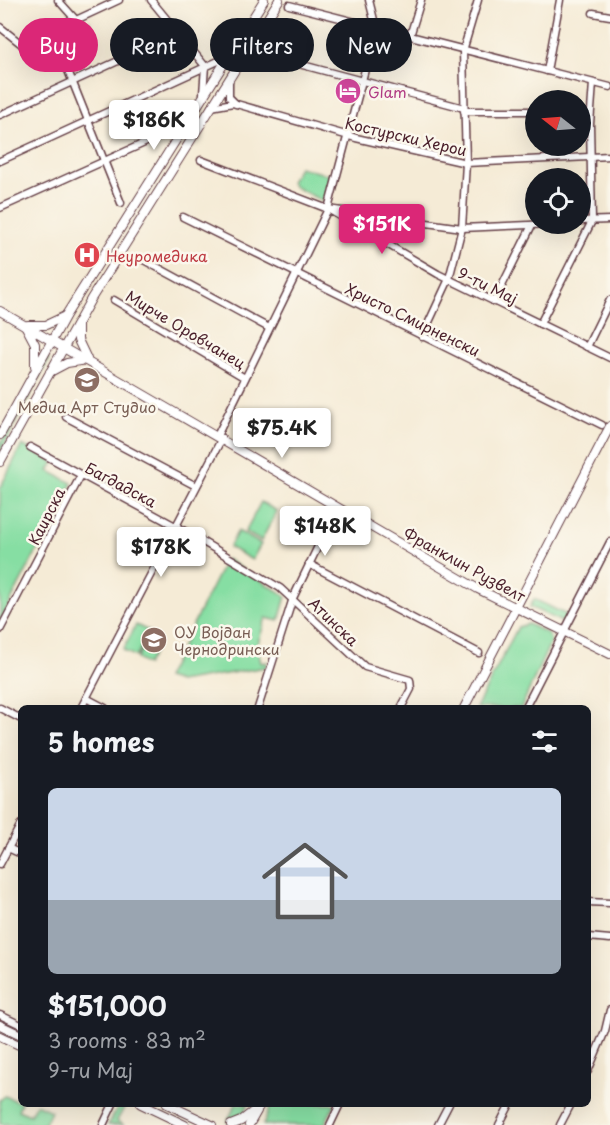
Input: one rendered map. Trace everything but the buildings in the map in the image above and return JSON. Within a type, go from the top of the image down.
[{"type":"street","points":[[58,0],[74,18]]},
{"type":"street","points":[[80,18],[119,0]]},
{"type":"street","points":[[151,0],[165,18]]},
{"type":"street","points":[[252,18],[264,0]]},
{"type":"street","points":[[0,462],[63,346],[279,0]]},
{"type":"street","points":[[369,0],[374,18]]},
{"type":"street","points":[[412,29],[421,0]]},
{"type":"street","points":[[422,337],[448,279],[462,228],[466,163],[463,51],[478,0]]},
{"type":"street","points":[[548,71],[560,0]]},
{"type":"street","points":[[289,5],[338,18]]},
{"type":"street","points":[[593,13],[610,16]]},
{"type":"street","points":[[0,27],[18,41]]},
{"type":"street","points":[[412,37],[610,87]]},
{"type":"street","points":[[198,58],[205,66],[203,96]]},
{"type":"street","points":[[0,115],[110,64]]},
{"type":"street","points":[[0,161],[210,64]]},
{"type":"street","points":[[314,68],[464,110],[525,111]]},
{"type":"street","points":[[68,72],[121,202]]},
{"type":"street","points":[[0,435],[51,340],[218,72]]},
{"type":"street","points":[[82,705],[196,486],[245,378],[328,209],[365,72]]},
{"type":"street","points":[[228,80],[230,97],[236,104]]},
{"type":"street","points":[[540,324],[592,220],[590,157],[593,83]]},
{"type":"street","name":"Костурски Херои","points":[[211,107],[236,104],[348,135],[466,163],[610,156]]},
{"type":"street","points":[[0,208],[160,136]]},
{"type":"street","points":[[201,160],[328,209],[462,228],[525,225]]},
{"type":"street","name":"9-ти Мај","points":[[328,209],[448,279],[610,358]]},
{"type":"street","name":"Христо Смирненски","points":[[183,217],[422,337],[606,425]]},
{"type":"street","points":[[592,220],[610,220]]},
{"type":"street","points":[[494,302],[528,234]]},
{"type":"street","points":[[142,259],[270,328]]},
{"type":"street","name":"Мирче Оровчанец","points":[[114,300],[245,378]]},
{"type":"street","points":[[587,347],[610,300]]},
{"type":"street","name":"Франклин Рузвелт","points":[[0,311],[516,609],[610,654]]},
{"type":"street","points":[[35,368],[35,347],[25,326],[46,325],[66,315]]},
{"type":"street","points":[[47,374],[67,363],[88,360],[78,340],[79,320]]},
{"type":"street","points":[[66,417],[196,486]]},
{"type":"street","points":[[466,705],[516,609],[606,425]]},
{"type":"street","name":"Багдадска","points":[[30,447],[80,477],[175,526],[264,578],[293,598]]},
{"type":"street","name":"Каирска","points":[[0,630],[80,477]]},
{"type":"street","points":[[259,705],[293,598],[337,507]]},
{"type":"street","points":[[527,705],[610,542]]},
{"type":"street","points":[[309,564],[479,653]]},
{"type":"street","name":"Атинска","points":[[293,598],[366,667],[410,680],[411,689],[403,705]]},
{"type":"street","points":[[86,698],[99,705]]},
{"type":"street","points":[[0,708],[18,717]]},
{"type":"street","points":[[0,864],[18,830]]},
{"type":"street","points":[[8,848],[18,853]]},
{"type":"street","points":[[591,902],[610,903]]},
{"type":"street","points":[[591,937],[610,939]]},
{"type":"street","points":[[591,1063],[610,1010]]},
{"type":"street","points":[[0,1015],[18,1024]]},
{"type":"street","points":[[0,1025],[18,1034]]},
{"type":"street","points":[[0,1036],[18,1045]]},
{"type":"street","points":[[103,1125],[112,1107]]},
{"type":"street","points":[[147,1107],[185,1125]]},
{"type":"street","points":[[173,1107],[212,1125]]},
{"type":"street","points":[[231,1125],[258,1107]]},
{"type":"street","points":[[249,1125],[259,1107]]},
{"type":"street","points":[[256,1125],[260,1107]]},
{"type":"street","points":[[330,1125],[339,1107]]},
{"type":"street","points":[[438,1125],[447,1107]]},
{"type":"street","points":[[498,1125],[508,1107]]},
{"type":"street","points":[[560,1125],[569,1107]]},
{"type":"green space","points":[[299,167],[333,176],[324,202],[293,186],[291,182]]},
{"type":"green space","points":[[46,357],[49,359],[0,453],[0,444]]},
{"type":"green space","points":[[22,445],[54,462],[49,471],[72,483],[0,622],[0,488]]},
{"type":"green space","points":[[261,502],[277,511],[261,541],[245,532]]},
{"type":"green space","points":[[238,531],[261,544],[252,560],[229,547]]},
{"type":"green space","points":[[226,559],[286,596],[279,621],[266,618],[257,646],[261,663],[267,662],[266,667],[179,682],[166,678]]},
{"type":"green space","points":[[534,599],[569,616],[562,622],[530,607]]},
{"type":"green space","points":[[528,624],[547,633],[551,641],[522,705],[478,705],[518,627]]},
{"type":"green space","points":[[136,625],[149,631],[136,657],[123,650]]},
{"type":"green space","points":[[144,644],[155,650],[147,665],[137,659]]},
{"type":"green space","points":[[5,1096],[18,1102],[18,1110],[30,1115],[34,1107],[42,1107],[51,1111],[44,1125],[0,1124],[0,1100]]},
{"type":"green space","points":[[118,1107],[124,1107],[117,1121],[123,1125],[108,1125]]},
{"type":"green space","points":[[234,1107],[247,1107],[239,1118],[227,1122]]},
{"type":"green space","points":[[270,1107],[333,1107],[324,1125],[263,1125]]},
{"type":"place","name":"Glam","points":[[348,91]]},
{"type":"place","name":"Неуромедика","points":[[87,255]]},
{"type":"place","name":"Медиа Арт Студио","points":[[87,380]]},
{"type":"place","name":"ОУ Војдан Чернодрински","points":[[154,640]]}]
